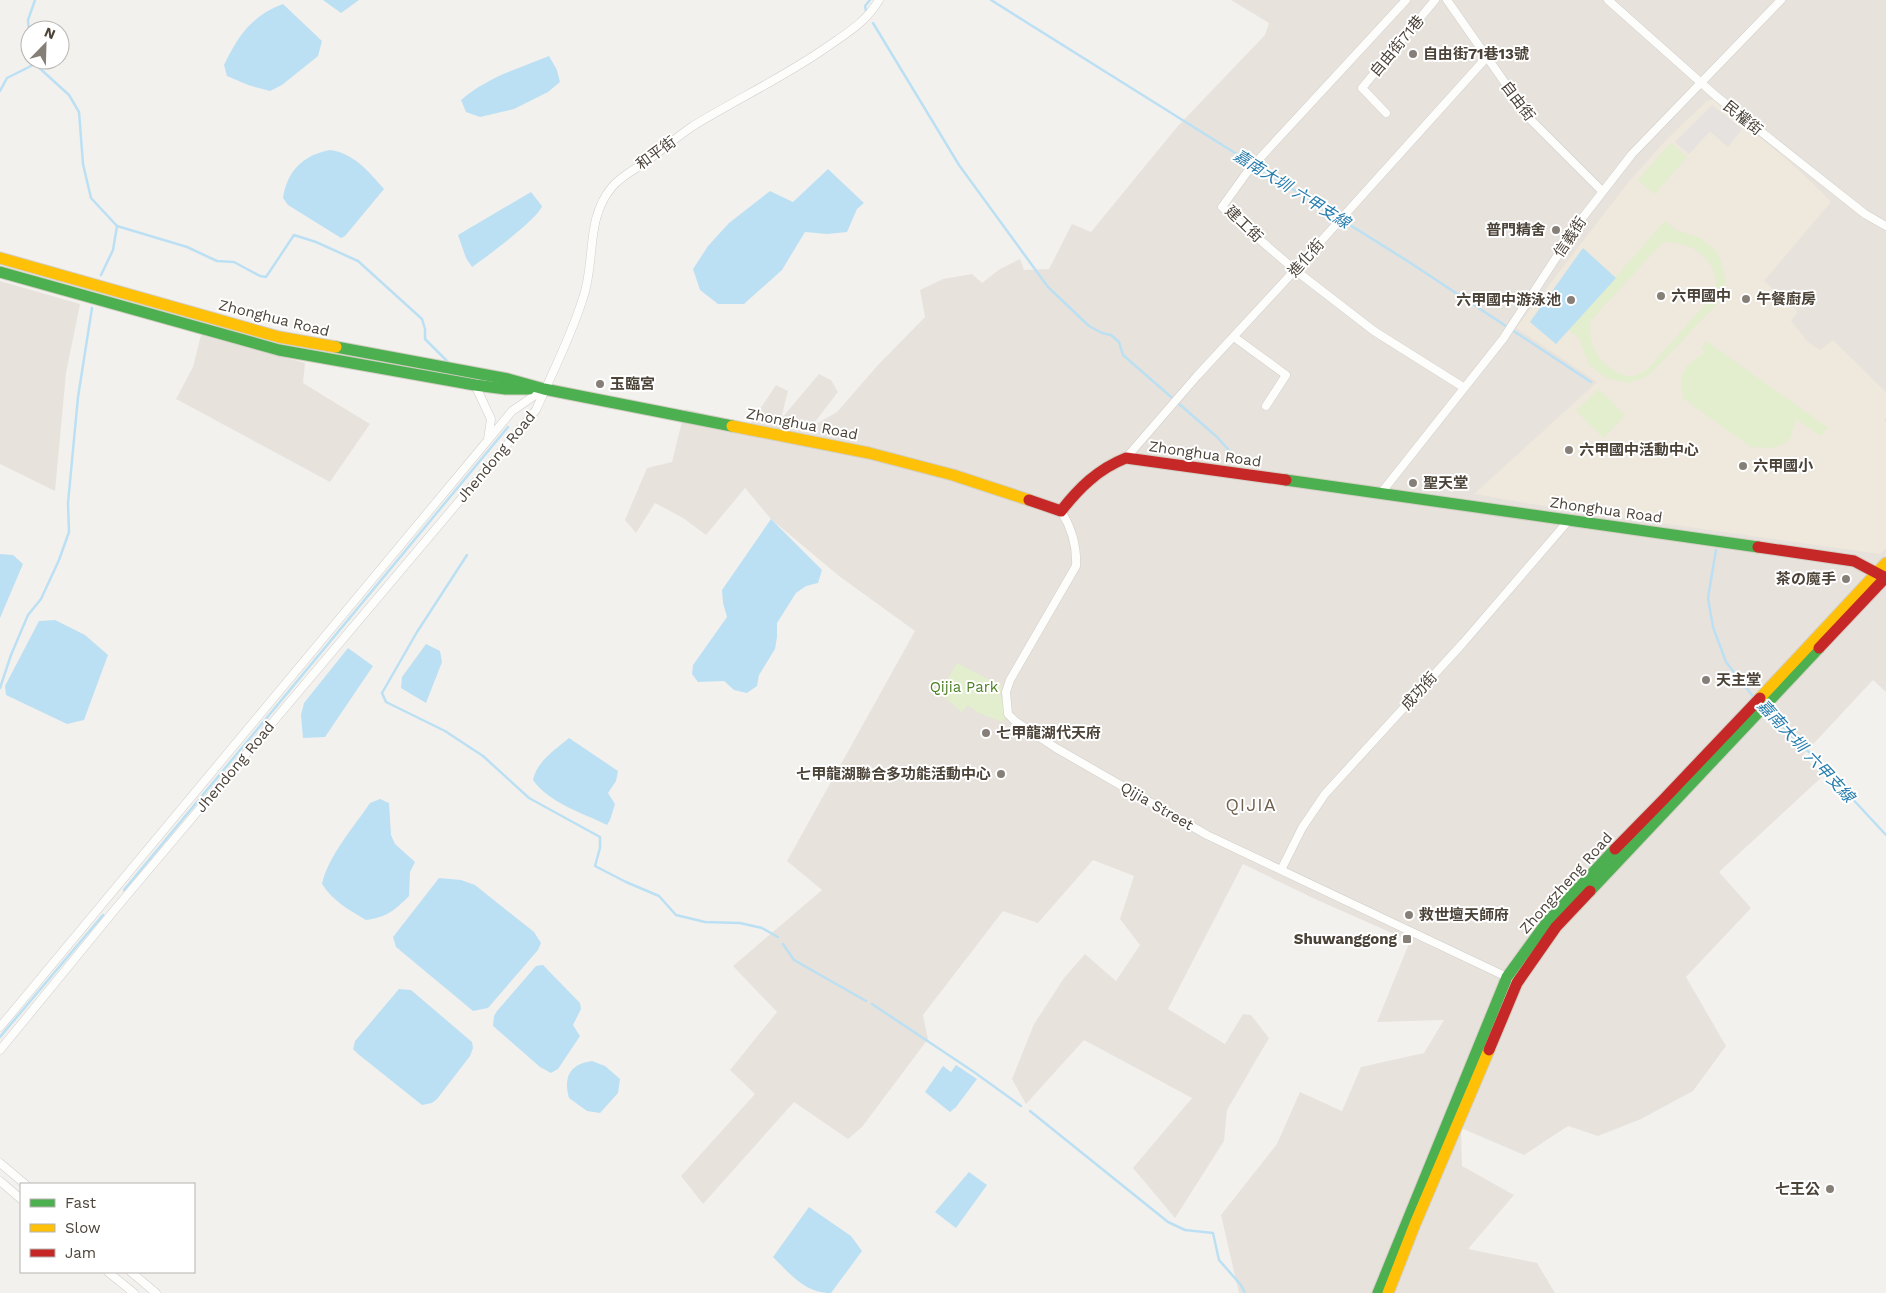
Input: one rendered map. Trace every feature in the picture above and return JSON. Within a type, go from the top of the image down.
[{"type":"street","name":"和平街","points":[[544,389],[570,335],[584,297],[590,266],[593,227],[600,204],[612,186],[692,127],[806,62],[859,26],[872,12],[879,0]]},
{"type":"street","name":"建工街","points":[[1406,0],[1251,168],[1222,207],[1295,270],[1374,331],[1463,387]]},
{"type":"street","name":"自由街71巷","points":[[1386,113],[1362,88],[1435,0]]},
{"type":"street","name":"自由街","points":[[1447,0],[1531,120],[1602,191]]},
{"type":"street","name":"民權街","points":[[1608,0],[1702,83],[1865,214],[1886,226]]},
{"type":"street","name":"信義街","points":[[1381,493],[1503,338],[1575,229],[1632,154],[1781,0]]},
{"type":"street","name":"進化街","points":[[1126,458],[1486,58]]},
{"type":"street","name":"Zhonghua Road","points":[[0,258],[279,337],[508,379],[544,389],[869,453],[953,475],[1061,511],[1073,495],[1097,472],[1109,464],[1126,458],[1854,562],[1883,576]]},
{"type":"street","name":"Zhonghua Road","points":[[0,272],[279,350],[475,385],[544,389]]},
{"type":"street","points":[[1234,337],[1286,376],[1266,406]]},
{"type":"street","points":[[475,385],[491,419],[488,440]]},
{"type":"street","name":"Jhendong Road","points":[[0,1027],[488,440],[512,412],[544,389]]},
{"type":"street","name":"Jhendong Road","points":[[0,1050],[117,907],[518,432],[536,410],[544,389]]},
{"type":"street","name":"Qijia Street","points":[[1061,511],[1068,522],[1076,556],[1076,566],[1010,680],[1006,692],[1008,714],[1014,722],[1180,820],[1512,980]]},
{"type":"street","name":"成功街","points":[[1281,870],[1302,828],[1326,794],[1570,520]]},
{"type":"street","name":"Zhongzheng Road","points":[[1378,1293],[1512,980],[1556,927],[1883,576],[1886,564]]},
{"type":"street","name":"Zhongzheng Road","points":[[1388,1293],[1512,980]]},
{"type":"street","points":[[0,1163],[24,1183]]},
{"type":"street","points":[[0,1181],[20,1198]]},
{"type":"street","points":[[109,1273],[134,1293]]},
{"type":"street","points":[[132,1273],[156,1293]]},
{"type":"shaded area","points":[[1231,0],[1886,0],[1886,692],[1873,680],[1803,755],[1823,776],[1719,872],[1751,908],[1686,977],[1726,1046],[1693,1091],[1641,1119],[1598,1136],[1568,1126],[1524,1155],[1461,1128],[1462,1166],[1514,1195],[1468,1249],[1537,1263],[1555,1293],[1239,1293],[1221,1215],[1277,1144],[1300,1092],[1342,1111],[1361,1067],[1424,1053],[1444,1020],[1377,1022],[1410,941],[1317,900],[1243,864],[1168,1009],[1225,1044],[1243,1014],[1251,1015],[1269,1038],[1227,1110],[1224,1141],[1175,1218],[1133,1168],[1192,1098],[1084,1040],[1026,1104],[1012,1079],[1034,1024],[1064,978],[1085,954],[1116,981],[1140,945],[1120,919],[1134,876],[1093,860],[1038,923],[1003,911],[923,1015],[928,1039],[862,1127],[848,1139],[794,1102],[703,1204],[681,1176],[755,1094],[730,1070],[777,1012],[733,966],[822,890],[787,861],[915,631],[839,576],[771,519],[745,488],[706,535],[683,518],[655,503],[636,533],[625,520],[647,468],[672,462],[685,409],[750,424],[776,385],[788,391],[781,419],[819,374],[831,380],[838,392],[811,427],[837,412],[878,365],[925,317],[920,290],[943,279],[972,274],[982,283],[1000,269],[1020,259],[1024,270],[1049,269],[1072,224],[1091,232],[1177,127],[1265,35],[1269,23]]},
{"type":"shaded area","points":[[1713,99],[1784,157],[1831,202],[1764,281],[1798,312],[1791,321],[1808,342],[1820,350],[1833,340],[1886,392],[1886,418],[1884,422],[1886,422],[1886,548],[1880,554],[1560,509],[1474,494],[1597,382],[1516,328],[1630,180],[1667,139],[1707,101]]},
{"type":"shaded area","points":[[1712,105],[1742,129],[1728,147],[1710,131],[1689,154],[1675,142]]},
{"type":"shaded area","points":[[0,281],[80,304],[66,373],[55,491],[0,464]]},
{"type":"shaded area","points":[[201,335],[305,363],[303,383],[370,424],[330,482],[176,399],[193,367]]},
{"type":"green space","points":[[1671,143],[1687,157],[1654,194],[1638,180]]},
{"type":"green space","points":[[1665,221],[1676,230],[1700,238],[1719,255],[1726,282],[1720,301],[1648,376],[1628,383],[1606,378],[1589,365],[1579,338],[1569,330]],"holes":[[[1663,242],[1694,249],[1709,262],[1716,281],[1715,293],[1647,370],[1632,376],[1624,375],[1610,368],[1598,357],[1590,336],[1591,320]]]},
{"type":"green space","points":[[1706,341],[1828,428],[1821,436],[1796,419],[1790,439],[1782,445],[1772,448],[1751,447],[1684,399],[1681,383],[1682,376],[1692,361],[1706,352],[1701,348]]},
{"type":"green space","points":[[1599,389],[1625,415],[1603,438],[1576,411]]},
{"type":"green space","name":"Qijia Park","points":[[957,663],[1002,686],[1000,695],[1008,714],[1003,722],[978,713],[968,705],[962,712],[939,693]]},
{"type":"water","points":[[323,0],[359,0],[341,13]]},
{"type":"water","points":[[283,4],[322,41],[318,56],[282,85],[270,91],[248,85],[227,76],[224,65],[240,36],[262,15]]},
{"type":"water","points":[[549,56],[557,70],[560,82],[548,92],[514,109],[480,117],[466,112],[461,100],[471,92],[503,74]]},
{"type":"water","points":[[330,150],[354,159],[384,189],[345,236],[341,238],[288,205],[283,198],[288,180],[298,166],[304,160],[320,152]]},
{"type":"water","points":[[828,169],[864,203],[857,209],[847,232],[827,234],[805,232],[782,270],[744,304],[718,304],[700,290],[693,269],[708,246],[729,223],[770,191],[793,202]]},
{"type":"water","points":[[531,192],[542,206],[539,212],[511,238],[472,267],[466,258],[458,235]]},
{"type":"water","name":"六甲國中游泳池","points":[[1583,248],[1616,278],[1556,344],[1530,322]]},
{"type":"water","points":[[771,519],[822,570],[818,583],[806,586],[796,593],[777,623],[775,649],[759,675],[757,686],[747,693],[734,690],[724,681],[698,682],[692,674],[693,665],[727,617],[722,590]]},
{"type":"water","points":[[0,554],[13,555],[23,564],[0,618]]},
{"type":"water","points":[[55,620],[85,635],[108,655],[84,720],[67,724],[6,695],[5,686],[39,621]]},
{"type":"water","points":[[426,644],[440,651],[442,662],[426,703],[401,688],[402,677]]},
{"type":"water","points":[[348,648],[373,666],[325,737],[303,738],[301,715],[304,703]]},
{"type":"water","points":[[569,738],[618,771],[616,781],[608,793],[615,804],[607,825],[557,801],[533,780],[542,762]]},
{"type":"water","points":[[380,799],[389,803],[391,835],[395,844],[415,862],[410,872],[409,896],[390,912],[366,920],[336,900],[322,884],[325,873],[342,842],[370,803]]},
{"type":"water","points":[[439,878],[461,880],[475,885],[534,932],[541,943],[538,950],[488,1008],[473,1011],[396,947],[393,937]]},
{"type":"water","points":[[543,965],[580,1003],[581,1009],[573,1025],[580,1036],[558,1069],[551,1073],[540,1067],[493,1026],[494,1016],[497,1011],[536,966]]},
{"type":"water","points":[[399,989],[411,990],[472,1042],[473,1048],[470,1056],[432,1103],[422,1105],[353,1049],[355,1041]]},
{"type":"water","points":[[592,1061],[605,1066],[620,1079],[618,1093],[600,1113],[587,1111],[569,1098],[567,1091],[568,1078],[573,1068]]},
{"type":"water","points":[[956,1065],[977,1079],[950,1112],[925,1092],[943,1066],[951,1072]]},
{"type":"water","points":[[969,1172],[987,1185],[956,1228],[935,1212]]},
{"type":"water","points":[[809,1207],[851,1236],[862,1251],[831,1293],[813,1290],[806,1286],[792,1276],[773,1257]]},
{"type":"waterway","points":[[28,20],[35,0]]},
{"type":"waterway","points":[[866,11],[865,6],[870,0]]},
{"type":"waterway","name":"嘉南大圳 六甲支線","points":[[991,0],[1409,262],[1591,382]]},
{"type":"waterway","points":[[873,23],[959,165],[1048,287],[1089,326],[1102,333],[1111,335],[1119,342],[1123,355],[1217,437],[1234,456]]},
{"type":"waterway","points":[[0,91],[7,78],[23,70]]},
{"type":"waterway","points":[[42,70],[69,95],[79,112],[83,164],[91,198],[117,226],[113,250],[101,275]]},
{"type":"waterway","points":[[117,226],[187,247],[217,261],[234,262],[260,276],[266,277],[294,235],[316,242],[358,261],[422,319],[425,339],[448,362]]},
{"type":"waterway","points":[[0,688],[11,655],[28,615],[41,599],[59,560],[69,532],[68,503],[78,397],[92,308]]},
{"type":"waterway","points":[[124,890],[508,427]]},
{"type":"waterway","name":"嘉南大圳 六甲支線","points":[[1716,550],[1708,598],[1713,627],[1726,662],[1755,699]]},
{"type":"waterway","points":[[467,555],[417,632],[382,693],[386,702],[445,731],[483,756],[529,798],[600,837],[600,848],[595,866],[659,896],[676,915],[705,922],[740,923],[762,928],[778,937]]},
{"type":"waterway","name":"嘉南大圳 六甲支線","points":[[1765,710],[1810,753],[1886,835]]},
{"type":"waterway","points":[[0,1037],[103,915]]},
{"type":"waterway","points":[[783,944],[794,960],[866,1001]]},
{"type":"waterway","points":[[872,1004],[974,1072],[1021,1106]]},
{"type":"waterway","points":[[1030,1111],[1168,1222],[1185,1230],[1213,1233],[1219,1260],[1241,1285],[1245,1293]]},
{"type":"traffic: fast","points":[[0,272],[279,350],[475,385],[506,389],[529,389]]},
{"type":"traffic: fast","points":[[336,347],[508,379],[544,389],[732,426]]},
{"type":"traffic: fast","points":[[1286,480],[1758,547]]},
{"type":"traffic: fast","points":[[1590,891],[1819,648]]},
{"type":"traffic: fast","points":[[1378,1293],[1507,977],[1547,922],[1615,849]]},
{"type":"traffic: slow","points":[[0,258],[279,337],[336,347]]},
{"type":"traffic: slow","points":[[732,426],[869,453],[953,475],[1029,500]]},
{"type":"traffic: slow","points":[[1760,698],[1886,563]]},
{"type":"traffic: slow","points":[[1388,1293],[1415,1224],[1489,1050]]},
{"type":"traffic: jam","points":[[1029,500],[1061,511],[1090,480],[1116,462],[1126,458],[1286,480]]},
{"type":"traffic: jam","points":[[1758,547],[1854,561],[1886,578]]},
{"type":"traffic: jam","points":[[1819,648],[1886,577]]},
{"type":"traffic: jam","points":[[1615,849],[1760,698]]},
{"type":"traffic: jam","points":[[1489,1050],[1517,983],[1556,927],[1590,891]]},
{"type":"place","name":"自由街71巷13號","points":[[1413,54]]},
{"type":"place","name":"普門精舍","points":[[1556,230]]},
{"type":"place","name":"六甲國中","points":[[1661,296]]},
{"type":"place","name":"午餐廚房","points":[[1746,299]]},
{"type":"place","name":"六甲國中游泳池","points":[[1571,300]]},
{"type":"place","name":"玉臨宮","points":[[600,384]]},
{"type":"place","name":"六甲國中活動中心","points":[[1569,450]]},
{"type":"place","name":"六甲國小","points":[[1743,466]]},
{"type":"place","name":"聖天堂","points":[[1413,483]]},
{"type":"place","name":"茶の魔手","points":[[1846,579]]},
{"type":"place","name":"天主堂","points":[[1706,680]]},
{"type":"place","name":"七甲龍湖代天府","points":[[986,733]]},
{"type":"place","name":"七甲龍湖聯合多功能活動中心","points":[[1001,774]]},
{"type":"place","name":"救世壇天師府","points":[[1409,915]]},
{"type":"place","name":"Shuwanggong","points":[[1407,939]]},
{"type":"place","name":"七王公","points":[[1830,1189]]},
{"type":"district","name":"QIJIA","points":[[1251,804]]}]
